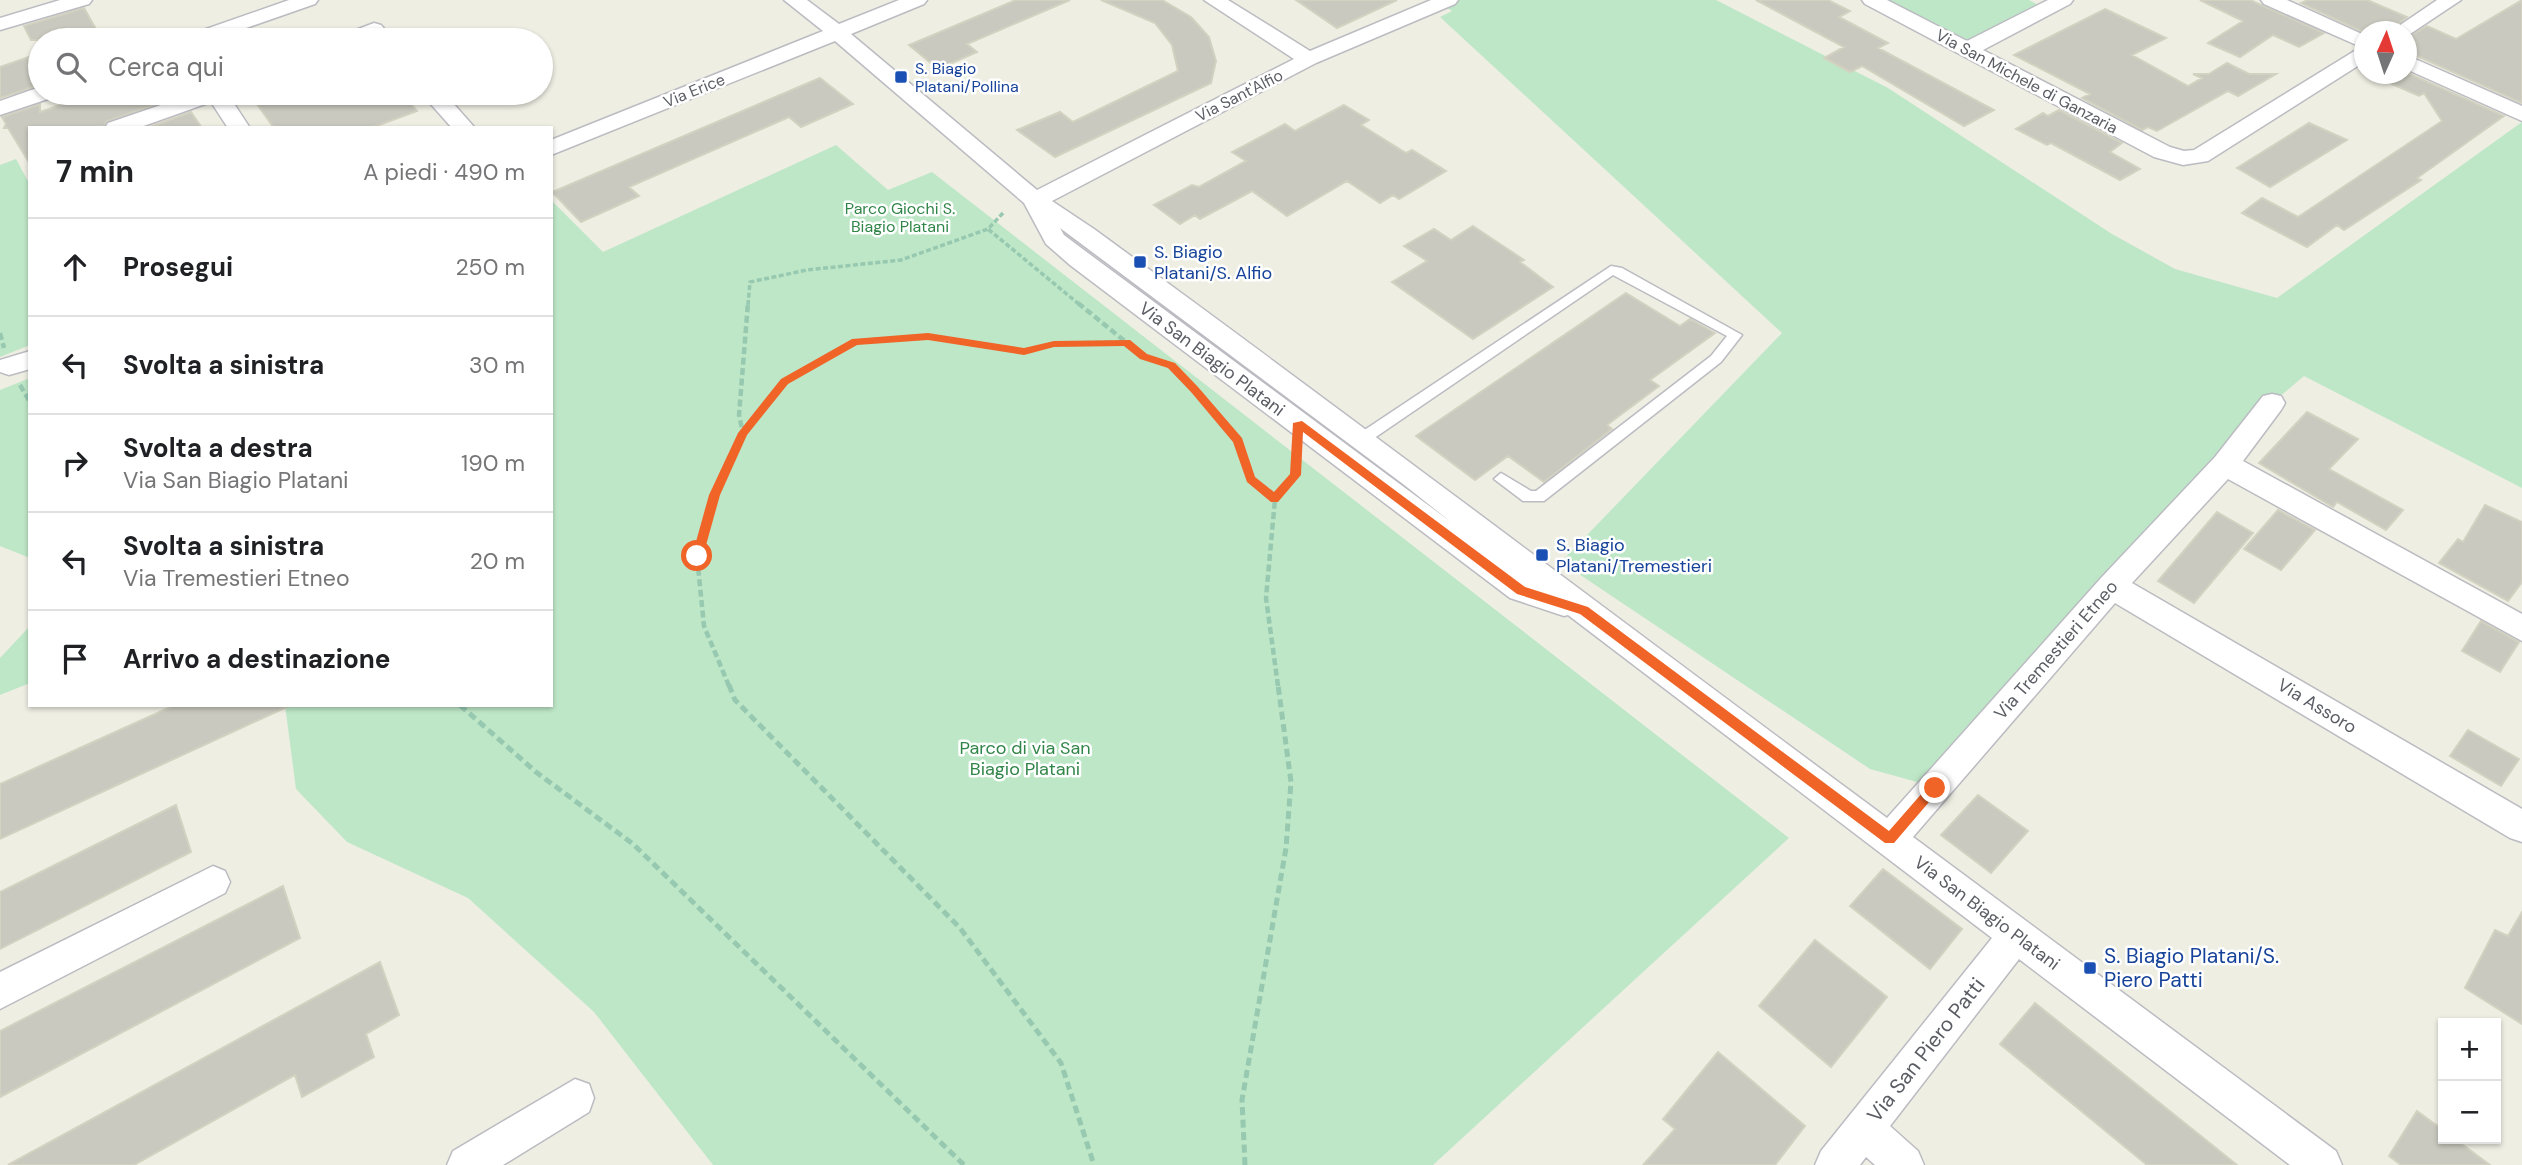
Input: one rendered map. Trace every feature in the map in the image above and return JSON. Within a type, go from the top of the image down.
[{"type":"street","points":[[0,24],[82,0]]},
{"type":"street","points":[[228,28],[308,0]]},
{"type":"street","name":"Via San Biagio Platani","points":[[794,0],[1035,200],[1054,239],[1076,241],[1362,439],[1584,610],[2322,1165]]},
{"type":"street","name":"Via Erice","points":[[553,147],[917,0]]},
{"type":"street","points":[[1214,0],[1309,60]]},
{"type":"street","name":"Via Sant'Alfio","points":[[1035,200],[1309,60],[1448,0]]},
{"type":"street","name":"Via San Michele di Ganzaria","points":[[1872,0],[2162,152],[2183,158],[2200,156],[2354,59]]},
{"type":"street","points":[[1968,49],[2063,0]]},
{"type":"street","points":[[2271,0],[2354,37]]},
{"type":"street","points":[[2417,21],[2451,0]]},
{"type":"street","points":[[2417,66],[2522,114]]},
{"type":"street","points":[[0,108],[28,98]]},
{"type":"street","points":[[122,126],[182,105]]},
{"type":"street","points":[[224,105],[238,126]]},
{"type":"street","points":[[443,105],[462,126]]},
{"type":"street","name":"Via San Biagio Platani","points":[[1076,241],[1298,423],[1521,590],[1584,610]]},
{"type":"street","name":"Via Tremestieri Etneo","points":[[1890,839],[2112,586],[2225,464],[2272,403]]},
{"type":"street","points":[[2225,464],[2522,629]]},
{"type":"street","name":"Via Assoro","points":[[2112,586],[2522,827]]},
{"type":"street","points":[[0,991],[214,882]]},
{"type":"street","name":"Via San Piero Patti","points":[[1835,1165],[2016,935]]},
{"type":"street","points":[[467,1165],[575,1098]]},
{"type":"street","points":[[1864,1129],[1904,1165]]},
{"type":"lane","points":[[1362,439],[1611,270],[1735,335],[1716,359],[1539,498],[1528,497],[1500,479]]},
{"type":"path","points":[[743,433],[739,415],[750,282],[807,270],[901,260],[988,229],[1003,213]]},
{"type":"path","points":[[988,229],[1143,356],[1172,366],[1238,441],[1251,479],[1275,499]]},
{"type":"path","points":[[1094,1165],[1061,1063],[960,928],[736,700],[704,626],[697,556],[715,495],[743,433],[784,381],[855,342],[928,336],[1024,351],[1054,344],[1126,342]]},
{"type":"path","points":[[1245,1165],[1241,1100],[1286,848],[1291,782],[1266,598],[1275,499],[1296,475],[1298,423]]},
{"type":"path","points":[[462,707],[536,772],[633,844],[964,1165]]},
{"type":"green space","points":[[1433,0],[1716,0],[1888,88],[2112,234],[2175,269],[2277,298],[2522,122],[2522,488],[2304,376],[2272,403],[1935,787],[1870,769],[1561,562],[1782,333],[1440,17],[1452,11]]},
{"type":"green space","points":[[1886,0],[2029,0],[2041,6],[1969,45]]},
{"type":"green space","name":"Parco di via San Biagio Platani","points":[[836,145],[888,190],[932,172],[1789,838],[1433,1165],[713,1165],[594,1012],[468,898],[347,842],[296,789],[285,707],[553,707],[553,202],[603,252]]},
{"type":"green space","points":[[16,159],[28,181],[28,346],[0,357],[0,165]]},
{"type":"green space","points":[[28,379],[28,557],[0,546],[0,390]]},
{"type":"green space","points":[[28,628],[28,684],[0,695],[0,658]]},
{"type":"building","points":[[1016,0],[1070,0],[967,44],[977,52],[938,69],[909,45]]},
{"type":"building","points":[[1101,0],[1162,0],[1191,17],[1209,37],[1216,61],[1211,83],[1055,157],[1017,130],[1060,112],[1073,122],[1178,71],[1172,45],[1155,23]]},
{"type":"building","points":[[1296,0],[1397,0],[1337,28]]},
{"type":"building","points":[[1756,0],[1828,0],[1850,11],[1839,17],[1888,43],[1878,48],[1994,110],[1964,126],[1862,66],[1850,72],[1824,58],[1844,47]]},
{"type":"building","points":[[2200,0],[2250,0],[2324,33],[2299,47],[2273,35],[2240,57],[2208,43],[2243,21]]},
{"type":"building","points":[[2308,0],[2367,0],[2407,17],[2402,21],[2354,21],[2354,28],[2301,3]]},
{"type":"building","points":[[2522,0],[2522,103],[2417,56],[2417,32],[2427,26],[2456,39]]},
{"type":"building","points":[[84,8],[95,28],[28,28],[28,34],[24,26]]},
{"type":"building","points":[[2105,9],[2166,38],[2132,55],[2188,86],[2202,78],[2193,74],[2209,74],[2227,63],[2249,74],[2276,74],[2238,96],[2228,91],[2157,131],[2148,127],[2142,130],[2082,98],[2090,94],[2014,55]]},
{"type":"building","points":[[28,57],[28,89],[0,98],[0,67]]},
{"type":"building","points":[[2417,77],[2504,116],[2417,178],[2421,180],[2344,230],[2337,225],[2307,247],[2242,213],[2262,198],[2298,217],[2442,121],[2424,93],[2419,96],[2392,84],[2417,84]]},
{"type":"building","points":[[820,78],[853,104],[801,127],[789,117],[629,187],[639,196],[581,222],[553,192]]},
{"type":"building","points":[[37,105],[40,105],[40,112],[60,105],[154,105],[107,121],[104,126],[28,126],[28,161],[8,128],[4,128],[6,124],[2,117]]},
{"type":"building","points":[[258,105],[412,105],[417,111],[376,126],[273,126]]},
{"type":"building","points":[[1344,105],[1369,120],[1361,125],[1406,153],[1412,150],[1446,171],[1399,199],[1393,195],[1380,203],[1347,181],[1287,216],[1252,191],[1200,219],[1195,215],[1180,224],[1154,205],[1192,185],[1199,187],[1246,161],[1232,152],[1285,124],[1295,131]]},
{"type":"building","points":[[2059,110],[2122,143],[2110,152],[2140,169],[2120,180],[2051,143],[2047,145],[2016,129],[2043,113],[2048,116]]},
{"type":"building","points":[[191,112],[201,126],[152,126]]},
{"type":"building","points":[[2309,123],[2347,140],[2270,187],[2237,168]]},
{"type":"building","points":[[1473,226],[1524,260],[1520,262],[1553,287],[1473,339],[1392,282],[1427,261],[1404,246],[1434,229],[1451,240]]},
{"type":"building","points":[[1626,293],[1680,326],[1690,319],[1715,333],[1650,380],[1659,386],[1607,425],[1612,429],[1544,482],[1508,456],[1475,480],[1416,436]]},
{"type":"building","points":[[2307,412],[2358,439],[2329,469],[2403,510],[2386,530],[2337,502],[2333,507],[2259,463]]},
{"type":"building","points":[[2485,505],[2522,522],[2522,582],[2508,601],[2439,563],[2458,539],[2463,542]]},
{"type":"building","points":[[2278,510],[2315,530],[2281,570],[2244,549]]},
{"type":"building","points":[[2217,512],[2253,533],[2194,603],[2158,581]]},
{"type":"building","points":[[2481,621],[2519,642],[2500,672],[2462,651]]},
{"type":"building","points":[[171,707],[287,707],[0,839],[0,784]]},
{"type":"building","points":[[2468,730],[2519,759],[2501,786],[2450,756]]},
{"type":"building","points":[[1978,795],[2028,831],[1991,873],[1941,835]]},
{"type":"building","points":[[176,805],[191,852],[0,949],[0,892]]},
{"type":"building","points":[[1883,869],[1962,929],[1930,969],[1850,906]]},
{"type":"building","points":[[283,886],[300,938],[0,1097],[0,1031]]},
{"type":"building","points":[[2522,912],[2522,1024],[2465,988],[2495,930],[2508,936]]},
{"type":"building","points":[[1815,940],[1887,997],[1831,1067],[1759,1006]]},
{"type":"building","points":[[380,962],[399,1015],[366,1034],[374,1057],[302,1097],[295,1075],[134,1165],[8,1165]]},
{"type":"building","points":[[2035,1003],[2237,1165],[2147,1165],[2000,1044]]},
{"type":"building","points":[[1718,1052],[1805,1126],[1775,1165],[1643,1165],[1675,1129],[1663,1119]]},
{"type":"building","points":[[2417,1111],[2438,1126],[2438,1144],[2462,1144],[2490,1165],[2401,1165],[2389,1156]]},
{"type":"place","name":"S. Biagio Platani/Pollina","points":[[901,77]]},
{"type":"place","name":"S. Biagio Platani/S. Alfio","points":[[1140,262]]},
{"type":"place","name":"S. Biagio Platani/Tremestieri","points":[[1542,555]]},
{"type":"place","name":"S. Biagio Platani/S. Piero Patti","points":[[2090,968]]},
{"type":"route","points":[[697,556],[715,495],[743,433],[784,381],[855,342],[928,336],[1024,351],[1054,344],[1126,342],[1143,356],[1172,366],[1195,389],[1238,441],[1251,479],[1275,499],[1296,475],[1298,423],[1521,590],[1584,610],[1890,839],[1935,788]]},
{"type":"park label","name":"Parco Giochi S. Biagio Platani","points":[[900,217]]}]
